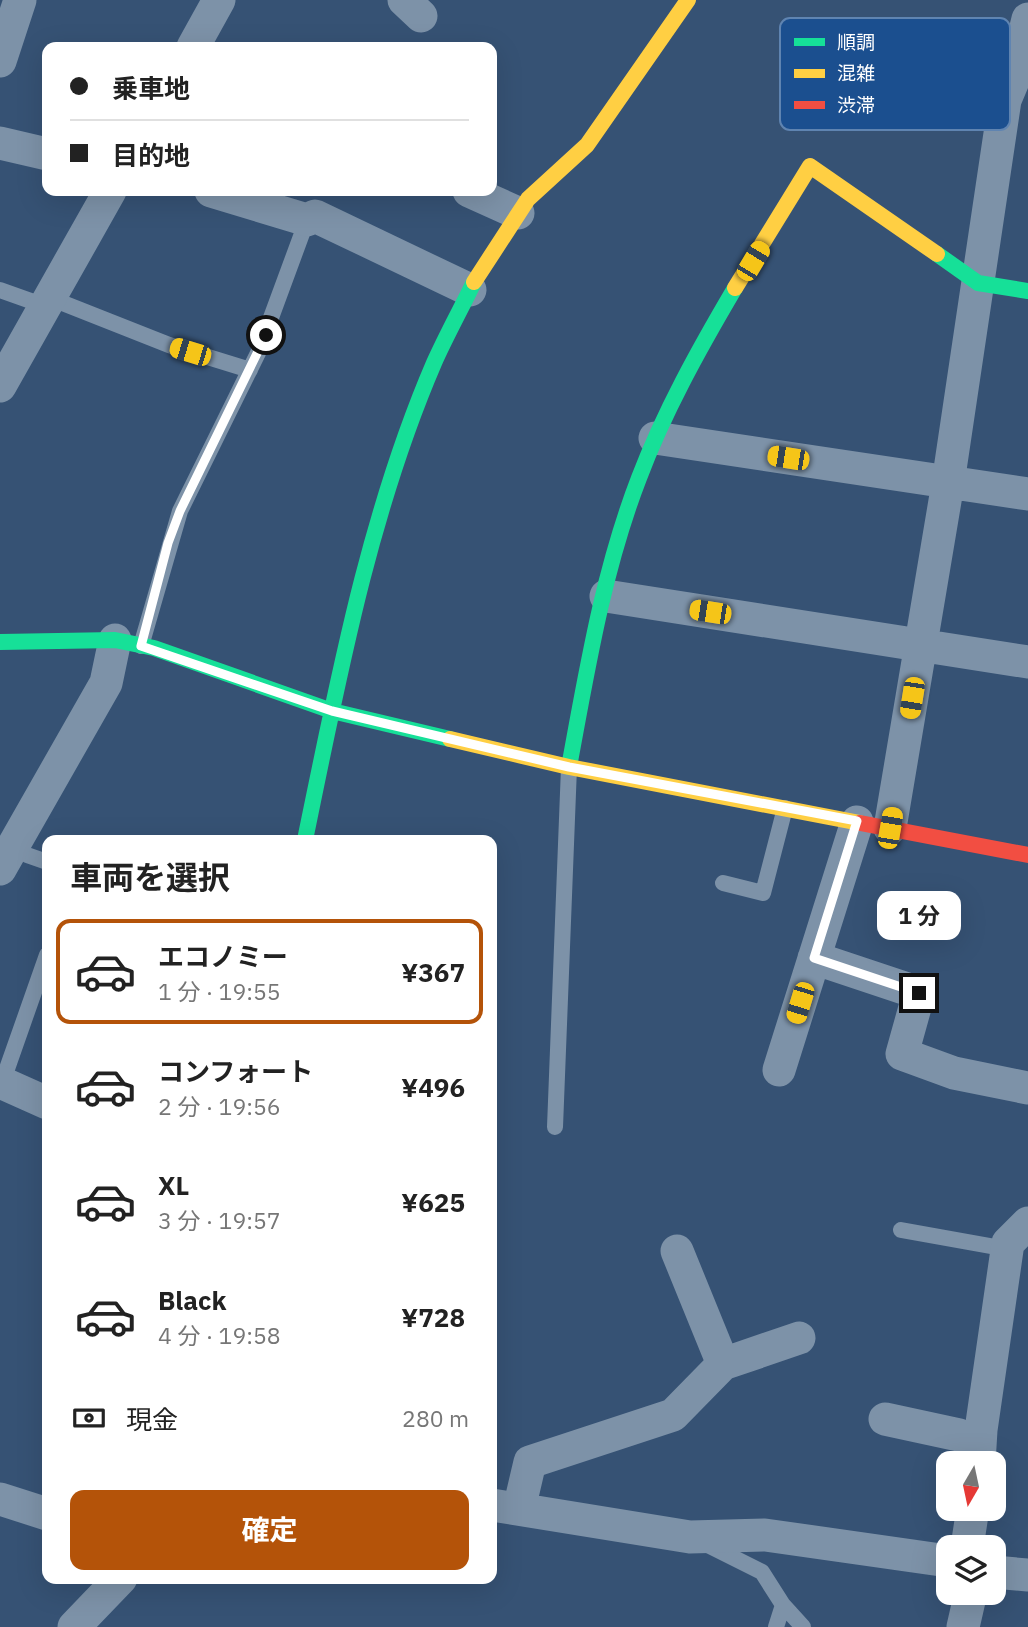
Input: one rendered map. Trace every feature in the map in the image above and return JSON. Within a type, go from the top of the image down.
[{"type":"street","points":[[0,61],[20,0]]},
{"type":"street","points":[[196,42],[219,0]]},
{"type":"street","points":[[306,835],[332,711],[386,504],[433,361],[484,263],[518,213],[565,160],[587,145],[688,0]]},
{"type":"street","points":[[1021,82],[1028,19]]},
{"type":"street","points":[[890,828],[948,483],[1001,130]]},
{"type":"street","points":[[0,143],[42,153]]},
{"type":"street","points":[[569,767],[596,625],[623,526],[655,438],[696,356],[810,166],[978,283],[1028,291]]},
{"type":"street","points":[[0,386],[107,196]]},
{"type":"street","points":[[228,196],[307,220],[315,216],[470,290]]},
{"type":"street","points":[[480,196],[518,213]]},
{"type":"street","points":[[655,438],[1028,494]]},
{"type":"street","points":[[606,596],[1028,662]]},
{"type":"street","points":[[0,642],[128,643],[332,711],[569,767],[1028,855]]},
{"type":"street","points":[[7,857],[128,643]]},
{"type":"street","points":[[779,1070],[857,821]]},
{"type":"street","points":[[814,958],[919,993],[902,1054],[954,1073],[1028,1088]]},
{"type":"street","points":[[1,1083],[42,1101]]},
{"type":"street","points":[[980,1451],[1008,1242],[1028,1223]]},
{"type":"street","points":[[677,1251],[723,1364]]},
{"type":"street","points":[[799,1338],[723,1364],[673,1415],[530,1462],[506,1507],[562,1519],[690,1537],[765,1535],[936,1559]]},
{"type":"street","points":[[886,1419],[959,1435],[975,1451]]},
{"type":"street","points":[[0,1499],[42,1512]]},
{"type":"street","points":[[1006,1573],[1028,1575]]},
{"type":"street","points":[[74,1627],[115,1584]]},
{"type":"street","points":[[963,1627],[968,1605]]},
{"type":"lane","points":[[128,643],[180,511],[250,370],[298,252],[307,220]]},
{"type":"lane","points":[[0,290],[47,302],[250,370]]},
{"type":"lane","points":[[555,1127],[569,767]]},
{"type":"lane","points":[[723,883],[763,893],[785,808]]},
{"type":"lane","points":[[7,857],[27,855],[42,860]]},
{"type":"lane","points":[[1,1083],[42,969]]},
{"type":"lane","points":[[901,1230],[1007,1248]]},
{"type":"lane","points":[[690,1537],[762,1572],[783,1605],[803,1627]]},
{"type":"lane","points":[[776,1627],[783,1605]]},
{"type":"traffic: fast","points":[[937,254],[978,283],[1028,291]]},
{"type":"traffic: fast","points":[[306,835],[343,659],[373,538],[411,420],[434,363],[474,282]]},
{"type":"traffic: fast","points":[[569,767],[597,621],[626,513],[671,405],[735,288]]},
{"type":"traffic: fast","points":[[0,642],[115,640],[154,648],[332,711],[450,739]]},
{"type":"traffic: slow","points":[[474,282],[528,199],[587,145],[688,0]]},
{"type":"traffic: slow","points":[[735,288],[810,166],[937,254]]},
{"type":"traffic: slow","points":[[450,739],[569,767],[860,823]]},
{"type":"traffic: jam","points":[[860,823],[1028,855]]},
{"type":"route","points":[[266,335],[180,511],[168,543],[141,646],[154,648],[332,711],[569,767],[857,821],[814,958],[919,993]]}]
